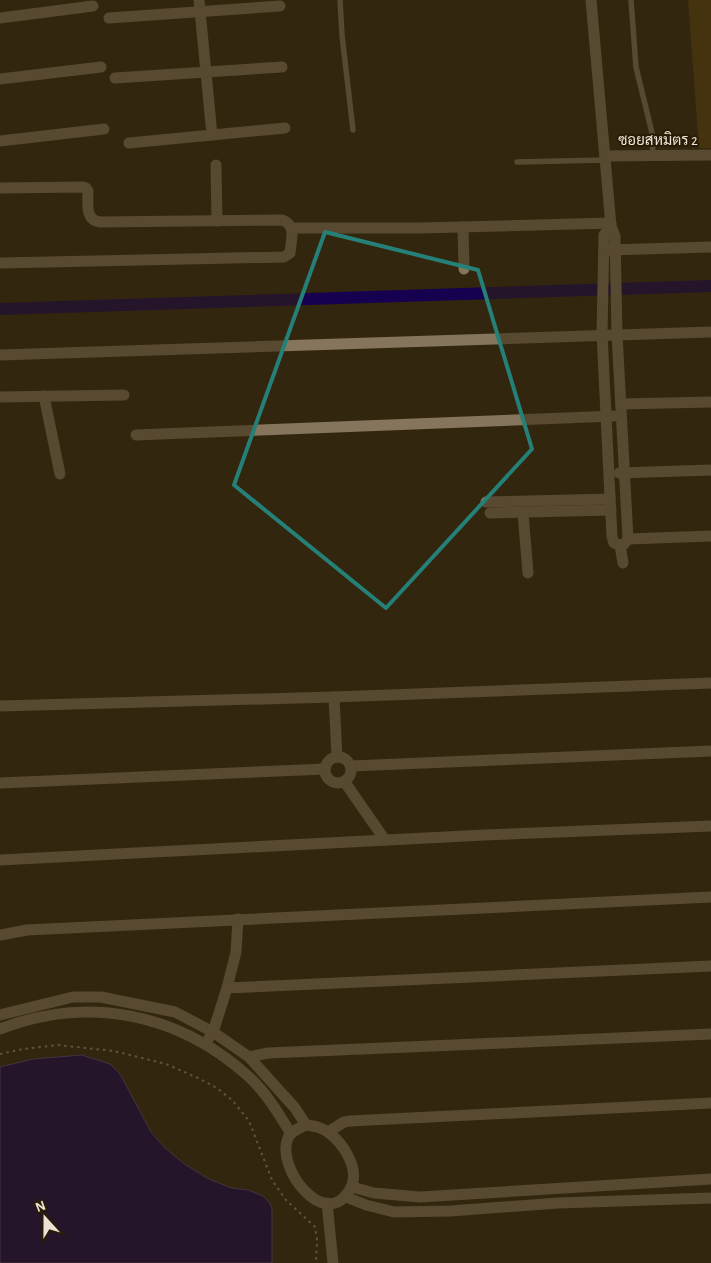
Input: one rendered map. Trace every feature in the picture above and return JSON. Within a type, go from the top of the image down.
[{"type":"street","points":[[591,0],[611,225],[604,235],[610,250],[610,265],[617,314],[625,473],[623,564]]},
{"type":"street","points":[[0,18],[93,6]]},
{"type":"street","points":[[200,6],[212,135]]},
{"type":"street","points":[[109,18],[200,6],[280,6]]},
{"type":"street","points":[[0,79],[101,67]]},
{"type":"street","points":[[115,78],[282,67]]},
{"type":"street","points":[[129,143],[285,128]]},
{"type":"street","points":[[0,141],[104,129]]},
{"type":"street","name":"ซอยสหมิตร 2","points":[[605,158],[711,155]]},
{"type":"street","points":[[216,165],[217,221]]},
{"type":"street","points":[[0,188],[86,188],[88,192],[89,216],[91,219],[100,222],[282,220],[289,223],[292,228],[290,253],[284,257],[0,263]]},
{"type":"street","points":[[292,228],[611,225]]},
{"type":"street","points":[[463,227],[464,269]]},
{"type":"street","points":[[610,250],[711,247]]},
{"type":"street","points":[[610,265],[602,334],[613,541],[616,545],[624,542],[711,536]]},
{"type":"street","points":[[0,355],[602,334],[711,332]]},
{"type":"street","points":[[0,397],[124,395]]},
{"type":"street","points":[[44,396],[60,474]]},
{"type":"street","points":[[136,435],[606,417],[622,410],[711,402]]},
{"type":"street","points":[[609,474],[711,470]]},
{"type":"street","points":[[611,504],[523,513],[488,508],[611,504]]},
{"type":"street","points":[[523,513],[528,573]]},
{"type":"street","points":[[0,706],[334,697],[711,683]]},
{"type":"street","points":[[334,697],[337,756]]},
{"type":"street","points":[[351,766],[711,751]]},
{"type":"street","points":[[337,756],[346,759],[351,766],[350,775],[344,781],[335,782],[331,780],[325,769],[329,761],[337,756]]},
{"type":"street","points":[[0,783],[325,769]]},
{"type":"street","points":[[344,781],[385,840]]},
{"type":"street","points":[[0,860],[385,840],[711,826]]},
{"type":"street","points":[[0,935],[27,930],[711,897]]},
{"type":"street","points":[[204,1044],[213,1032],[228,988],[236,952],[238,919]]},
{"type":"street","points":[[228,988],[711,966]]},
{"type":"street","points":[[0,1015],[73,998],[101,997],[175,1012],[213,1032],[249,1057],[295,1108],[306,1125]]},
{"type":"street","points":[[0,1029],[47,1016],[97,1011],[138,1017],[169,1027],[214,1049],[249,1077],[277,1110],[291,1134]]},
{"type":"street","points":[[249,1057],[268,1053],[711,1034]]},
{"type":"street","points":[[328,1132],[350,1121],[711,1103]]},
{"type":"street","points":[[306,1125],[318,1126],[328,1132],[340,1144],[350,1160],[354,1172],[349,1192],[335,1203],[319,1203],[306,1193],[294,1178],[287,1159],[286,1146],[288,1137],[291,1134],[296,1129],[306,1125]]},
{"type":"street","points":[[349,1192],[420,1197],[711,1179]]},
{"type":"street","points":[[602,1185],[603,1201]]},
{"type":"street","points":[[349,1192],[366,1206],[394,1212],[450,1211],[603,1201],[711,1198]]},
{"type":"street","points":[[327,1203],[332,1263]]},
{"type":"lane","points":[[340,0],[353,130]]},
{"type":"lane","points":[[631,0],[636,67],[652,133],[653,156]]},
{"type":"lane","points":[[517,162],[605,158]]},
{"type":"path","points":[[0,1054],[57,1045],[114,1051],[166,1064],[217,1088],[233,1101],[249,1121],[272,1180],[286,1200],[315,1227],[317,1240],[316,1263]]},
{"type":"highlighted area","points":[[325,232],[478,270],[532,449],[386,608],[234,485]]},
{"type":"shaded area","points":[[688,0],[711,0],[711,148],[699,148]]},
{"type":"shaded area","points":[[82,1055],[110,1064],[120,1074],[151,1132],[165,1148],[183,1163],[207,1178],[231,1188],[248,1190],[263,1196],[270,1203],[272,1210],[272,1263],[0,1263],[0,1067],[33,1059]]},
{"type":"waterway","points":[[0,309],[711,286]]}]
